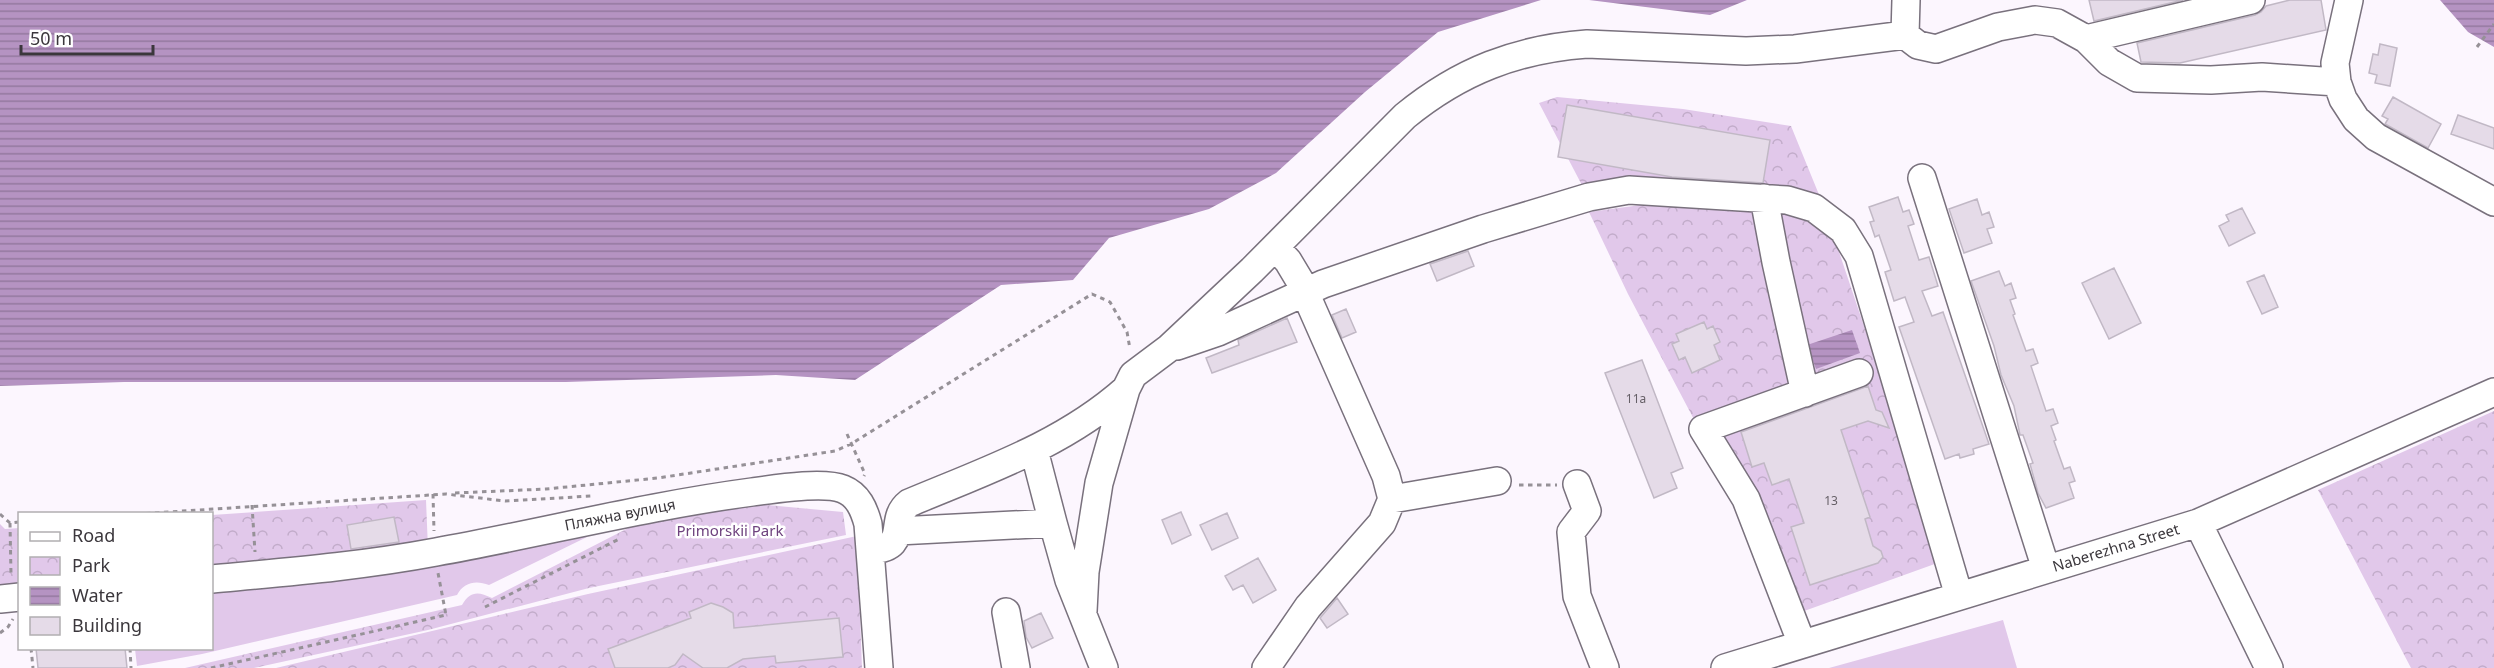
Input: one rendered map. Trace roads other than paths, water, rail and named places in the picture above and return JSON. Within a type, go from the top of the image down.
[{"type":"street","points":[[1905,35],[1906,0]]},
{"type":"street","points":[[2086,39],[2252,0]]},
{"type":"street","points":[[2349,0],[2335,63],[2337,82],[2343,99],[2356,119],[2376,138],[2494,202]]},
{"type":"street","points":[[870,550],[891,545],[898,536],[903,507],[909,503],[1034,450],[1102,411],[1129,382],[1169,348],[1275,247],[1406,116],[1426,99],[1457,80],[1498,60],[1565,45],[1746,51],[1795,49],[1905,35],[1918,45],[1936,50],[1998,27],[2035,20],[2057,23],[2086,39],[2109,62],[2137,78],[2211,80],[2272,77],[2337,82]]},
{"type":"street","points":[[1922,178],[2046,569]]},
{"type":"street","points":[[1169,348],[1218,332],[1304,292],[1483,229],[1589,197],[1629,190],[1787,200],[1814,208],[1843,230],[1859,256],[1959,596]]},
{"type":"street","points":[[1764,198],[1805,393]]},
{"type":"street","points":[[1266,668],[1308,606],[1382,523],[1392,499],[1386,476],[1304,292],[1288,261],[1275,247]]},
{"type":"street","points":[[1802,644],[1746,499],[1703,429],[1859,373]]},
{"type":"street","points":[[1083,611],[1085,572],[1099,483],[1129,382]]},
{"type":"street","name":"Naberezhna Street","points":[[1725,668],[2198,523],[2494,392]]},
{"type":"street","points":[[1034,450],[1069,580],[1104,668]]},
{"type":"street","points":[[1392,499],[1497,481]]},
{"type":"street","points":[[1577,484],[1587,511],[1571,532],[1577,596],[1605,668]]},
{"type":"street","name":"Пляжна вулиця","points":[[213,579],[339,568],[435,553],[653,507],[781,488],[842,489],[855,496],[864,510],[870,550],[879,668]]},
{"type":"street","points":[[898,531],[1053,523]]},
{"type":"street","points":[[2198,523],[2270,668]]},
{"type":"street","points":[[1006,612],[1016,668]]},
{"type":"water","points":[[0,0],[1541,0],[1438,32],[1365,92],[1276,173],[1209,209],[1109,238],[1073,280],[1001,285],[855,380],[776,375],[566,382],[124,382],[0,386]]},
{"type":"water","points":[[1589,0],[1747,0],[1710,15]]},
{"type":"water","points":[[2440,0],[2494,0],[2494,47],[2468,32]]},
{"type":"water","points":[[1852,330],[1860,353],[1816,369],[1807,345]]},
{"type":"park label","name":"Primorskii Park","points":[[730,531]]}]
